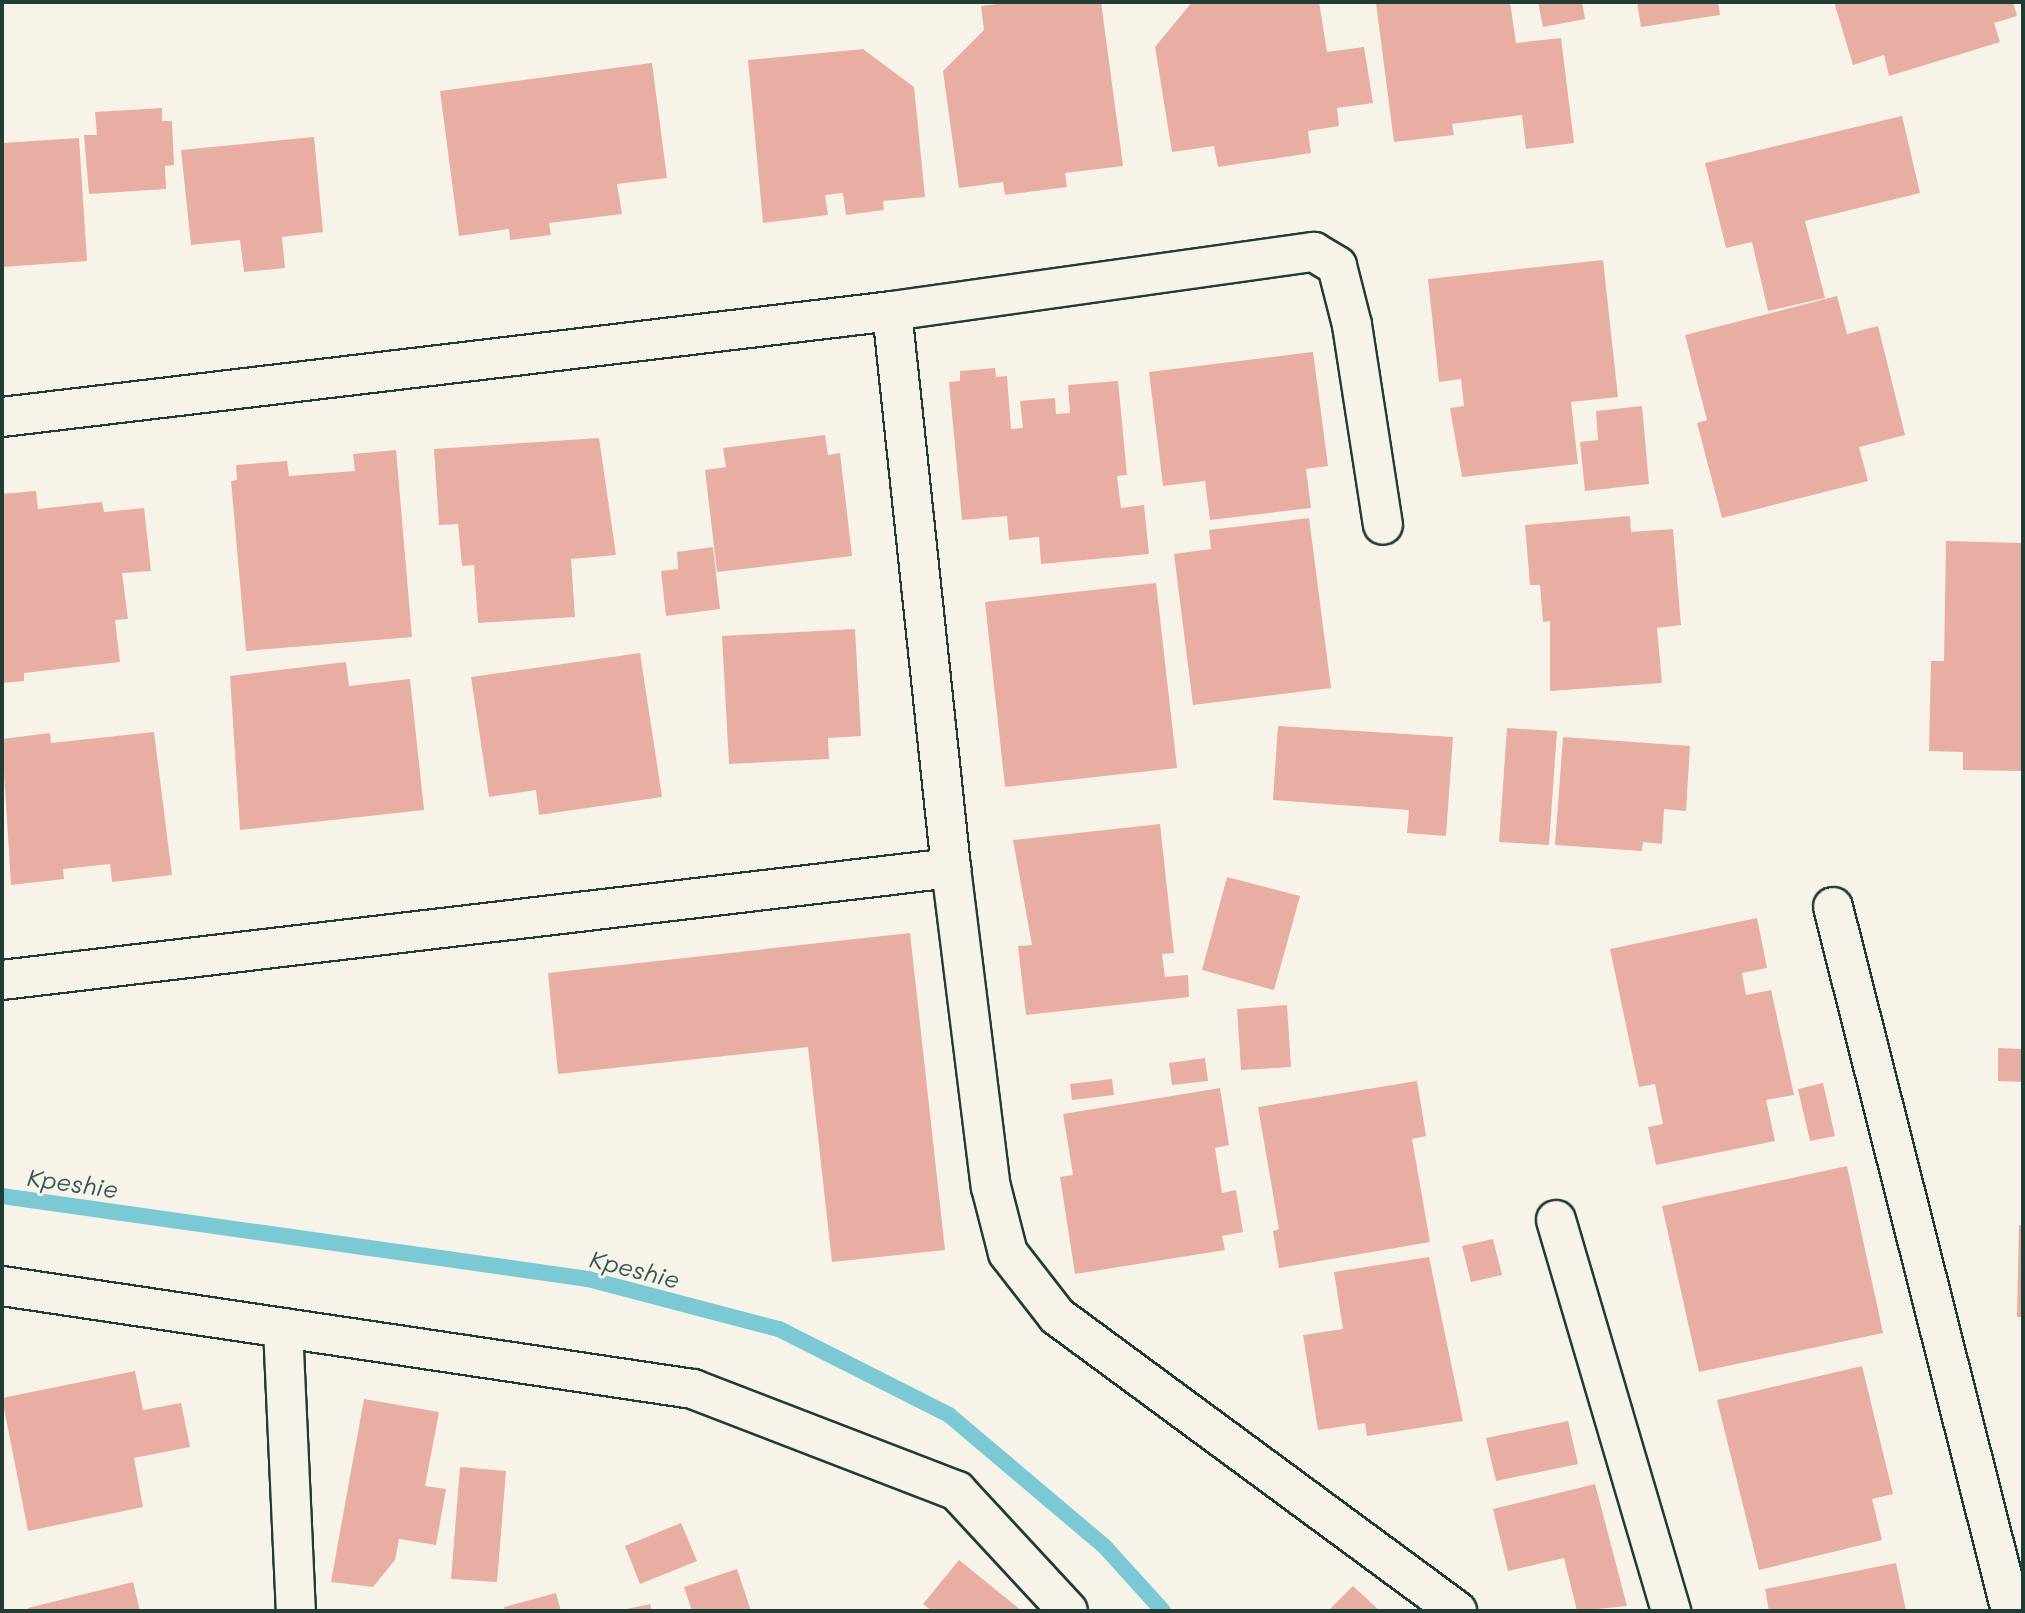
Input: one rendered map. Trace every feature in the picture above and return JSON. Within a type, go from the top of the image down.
[{"type":"street","points":[[2,417],[892,311],[1314,252],[1337,267],[1349,313],[1383,525]]},
{"type":"street","points":[[892,311],[951,868],[991,1187],[1008,1253],[1057,1316],[1457,1611]]},
{"type":"street","points":[[2,980],[951,868]]},
{"type":"street","points":[[1833,907],[2006,1508],[2011,1611]]},
{"type":"street","points":[[1556,1220],[1671,1611]]},
{"type":"street","points":[[2,1286],[693,1389],[957,1491],[1068,1611]]},
{"type":"street","points":[[283,1328],[296,1611]]},
{"type":"building","points":[[1013,2],[1101,2],[1123,166],[1065,173],[1067,187],[1005,195],[1003,182],[959,188],[943,71],[984,30],[981,6]]},
{"type":"building","points":[[1192,2],[1319,2],[1327,52],[1364,47],[1373,103],[1337,108],[1339,126],[1308,131],[1311,153],[1218,167],[1214,146],[1172,152],[1155,47]]},
{"type":"building","points":[[1510,2],[1516,43],[1561,38],[1574,143],[1526,149],[1522,115],[1452,124],[1454,135],[1394,142],[1376,3]]},
{"type":"building","points":[[1538,2],[1582,2],[1585,19],[1543,27]]},
{"type":"building","points":[[1637,2],[1718,2],[1720,15],[1641,27]]},
{"type":"building","points":[[1834,2],[2013,2],[2017,16],[1994,23],[2000,42],[1889,76],[1884,55],[1853,65]]},
{"type":"building","points":[[863,49],[914,87],[925,197],[883,201],[884,210],[846,215],[843,193],[825,195],[828,215],[763,223],[748,60]]},
{"type":"building","points":[[652,63],[667,178],[617,184],[622,214],[549,223],[551,235],[510,240],[509,229],[459,236],[440,91]]},
{"type":"building","points":[[162,108],[162,121],[172,121],[174,165],[165,166],[166,189],[89,194],[84,135],[97,135],[95,112]]},
{"type":"building","points":[[1902,116],[1920,193],[1805,221],[1825,298],[1768,311],[1752,242],[1726,248],[1705,163]]},
{"type":"building","points":[[314,137],[323,232],[282,237],[285,268],[244,272],[240,240],[191,245],[181,150]]},
{"type":"building","points":[[79,138],[87,261],[2,267],[2,143]]},
{"type":"building","points":[[1603,260],[1618,397],[1571,402],[1578,464],[1462,477],[1450,408],[1464,406],[1461,379],[1439,382],[1428,279]]},
{"type":"building","points":[[1837,296],[1847,334],[1878,326],[1905,435],[1859,447],[1868,481],[1722,518],[1697,423],[1707,420],[1685,335]]},
{"type":"building","points":[[1313,352],[1328,466],[1306,469],[1311,508],[1210,520],[1205,481],[1163,486],[1149,372]]},
{"type":"building","points":[[995,368],[996,377],[1007,376],[1011,429],[1023,428],[1020,401],[1055,398],[1056,414],[1070,413],[1068,385],[1118,381],[1127,475],[1117,476],[1121,508],[1144,505],[1149,554],[1041,564],[1039,537],[1009,540],[1007,516],[962,520],[949,382],[960,381],[960,371]]},
{"type":"building","points":[[1642,406],[1649,484],[1585,491],[1580,442],[1598,440],[1596,411]]},
{"type":"building","points":[[825,435],[828,455],[840,453],[852,556],[717,572],[705,470],[726,467],[723,448]]},
{"type":"building","points":[[599,438],[616,555],[571,559],[575,617],[478,623],[474,565],[462,566],[458,524],[439,525],[434,449]]},
{"type":"building","points":[[396,450],[412,637],[246,651],[231,481],[237,480],[236,465],[287,461],[289,476],[355,471],[353,454]]},
{"type":"building","points":[[36,491],[38,509],[102,502],[104,512],[144,508],[151,571],[122,573],[128,619],[115,620],[120,662],[24,673],[24,681],[2,683],[2,494]]},
{"type":"building","points":[[1630,516],[1631,532],[1673,529],[1681,625],[1657,628],[1662,683],[1550,691],[1550,621],[1543,622],[1540,585],[1530,585],[1525,525]]},
{"type":"building","points":[[1309,518],[1331,688],[1193,705],[1174,554],[1211,549],[1209,530]]},
{"type":"building","points":[[1946,541],[2023,543],[2023,771],[1963,770],[1963,752],[1929,751],[1931,661],[1944,661]]},
{"type":"building","points":[[713,547],[720,609],[666,616],[661,571],[678,569],[677,552]]},
{"type":"building","points":[[1156,583],[1177,768],[1005,787],[985,602]]},
{"type":"building","points":[[855,629],[861,736],[828,738],[829,759],[729,764],[722,636]]},
{"type":"building","points":[[640,653],[662,797],[539,815],[536,790],[489,797],[471,677]]},
{"type":"building","points":[[346,662],[349,686],[410,679],[424,810],[240,830],[230,676]]},
{"type":"building","points":[[1278,726],[1453,737],[1446,836],[1407,833],[1409,810],[1273,800]]},
{"type":"building","points":[[1507,728],[1557,731],[1549,845],[1499,842]]},
{"type":"building","points":[[154,732],[172,875],[112,882],[110,864],[63,869],[64,879],[11,885],[2,739],[50,733],[51,743]]},
{"type":"building","points":[[1563,737],[1690,746],[1686,811],[1664,809],[1662,844],[1643,842],[1642,851],[1555,845]]},
{"type":"building","points":[[1160,824],[1174,953],[1162,954],[1165,977],[1188,975],[1189,997],[1026,1015],[1018,946],[1032,945],[1013,840]]},
{"type":"building","points":[[1227,877],[1300,896],[1274,990],[1202,970]]},
{"type":"building","points":[[1757,918],[1767,968],[1742,973],[1746,995],[1771,990],[1794,1095],[1766,1100],[1775,1141],[1656,1165],[1648,1127],[1663,1124],[1655,1084],[1639,1087],[1610,949]]},
{"type":"building","points":[[910,933],[945,1250],[832,1262],[808,1047],[558,1074],[548,973]]},
{"type":"building","points":[[1287,1005],[1291,1067],[1241,1070],[1237,1009]]},
{"type":"building","points":[[1998,1048],[2023,1049],[2023,1082],[1998,1081]]},
{"type":"building","points":[[1205,1058],[1208,1081],[1172,1085],[1169,1063]]},
{"type":"building","points":[[1112,1079],[1114,1095],[1072,1100],[1070,1084]]},
{"type":"building","points":[[1417,1081],[1426,1136],[1412,1139],[1430,1242],[1279,1268],[1273,1231],[1279,1229],[1258,1107]]},
{"type":"building","points":[[1823,1083],[1835,1136],[1810,1141],[1798,1089]]},
{"type":"building","points":[[1220,1088],[1229,1145],[1215,1148],[1222,1193],[1236,1190],[1243,1232],[1222,1236],[1225,1250],[1075,1274],[1060,1177],[1073,1175],[1063,1114]]},
{"type":"building","points":[[1847,1166],[1883,1333],[1699,1372],[1662,1206]]},
{"type":"building","points":[[2019,1225],[2023,1225],[2023,1317],[2017,1317]]},
{"type":"building","points":[[1493,1239],[1502,1275],[1471,1282],[1462,1246]]},
{"type":"building","points":[[1429,1257],[1463,1421],[1367,1436],[1365,1423],[1318,1430],[1303,1335],[1343,1329],[1334,1272]]},
{"type":"building","points":[[1862,1366],[1893,1494],[1872,1499],[1882,1540],[1759,1570],[1717,1400]]},
{"type":"building","points":[[135,1371],[143,1410],[181,1403],[190,1447],[134,1458],[143,1507],[28,1531],[2,1398]]},
{"type":"building","points":[[364,1399],[439,1412],[425,1486],[446,1489],[436,1545],[399,1539],[395,1560],[373,1587],[331,1582]]},
{"type":"building","points":[[1568,1421],[1578,1464],[1496,1481],[1486,1438]]},
{"type":"building","points":[[460,1467],[506,1471],[497,1582],[451,1579]]},
{"type":"building","points":[[1595,1484],[1627,1606],[1577,1611],[1564,1558],[1508,1571],[1493,1509]]},
{"type":"building","points":[[681,1523],[697,1561],[640,1584],[625,1546]]},
{"type":"building","points":[[959,1560],[1022,1611],[932,1611],[923,1604]]},
{"type":"building","points":[[1896,1563],[1906,1611],[1769,1611],[1765,1589]]},
{"type":"building","points":[[737,1569],[751,1611],[692,1611],[684,1587]]},
{"type":"building","points":[[133,1582],[140,1611],[29,1611],[28,1608]]},
{"type":"building","points":[[1353,1586],[1380,1611],[1328,1611]]},
{"type":"building","points":[[556,1593],[561,1611],[505,1611],[504,1607]]},
{"type":"building","points":[[650,1604],[652,1611],[622,1611],[622,1610]]},
{"type":"waterway","name":"Kpeshie","points":[[2,1196],[588,1279],[779,1329],[949,1415],[1105,1547],[1163,1611]]}]
